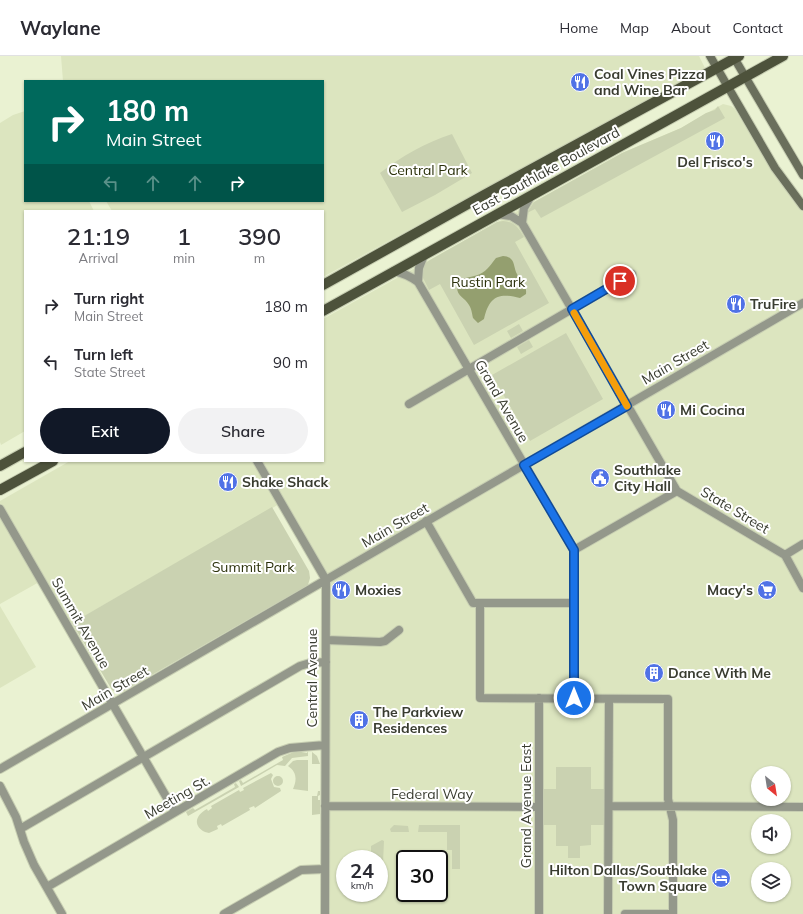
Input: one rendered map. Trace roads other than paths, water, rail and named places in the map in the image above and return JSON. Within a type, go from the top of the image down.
[{"type":"main road","points":[[710,56],[774,168],[803,206]]},
{"type":"main road","name":"East Southlake Boulevard","points":[[324,310],[782,56]]},
{"type":"main road","points":[[735,57],[745,77],[803,175]]},
{"type":"main road","name":"East Southlake Boulevard","points":[[324,284],[735,57]]},
{"type":"main road","points":[[0,466],[24,453]]},
{"type":"main road","points":[[0,490],[51,462]]},
{"type":"street","points":[[496,214],[511,216],[522,223],[524,208],[531,195]]},
{"type":"street","name":"State Street","points":[[522,223],[677,490],[785,555]]},
{"type":"street","points":[[418,282],[418,268],[424,255]]},
{"type":"street","points":[[394,271],[407,275],[418,282]]},
{"type":"street","points":[[409,404],[632,274]]},
{"type":"street","name":"Grand Avenue","points":[[418,282],[574,550]]},
{"type":"street","name":"Main Street","points":[[0,769],[803,303]]},
{"type":"street","points":[[258,462],[326,580]]},
{"type":"street","points":[[574,698],[574,550],[677,490]]},
{"type":"street","name":"Summit Avenue","points":[[0,509],[175,812]]},
{"type":"street","points":[[426,521],[473,603],[574,603]]},
{"type":"street","points":[[803,544],[785,555],[803,588]]},
{"type":"street","name":"Central Avenue","points":[[325,914],[326,580]]},
{"type":"street","points":[[480,604],[480,698],[668,699],[668,798],[673,819],[673,914],[625,914]]},
{"type":"street","points":[[326,640],[380,642],[385,641],[399,630]]},
{"type":"street","points":[[20,829],[300,666],[310,663],[326,662]]},
{"type":"street","name":"Grand Avenue East","points":[[539,698],[539,914]]},
{"type":"street","points":[[608,914],[609,699]]},
{"type":"street","name":"Meeting St.","points":[[47,887],[278,752],[290,748],[325,745]]},
{"type":"street","points":[[0,786],[13,810],[28,854],[62,914]]},
{"type":"street","name":"Federal Way","points":[[325,806],[539,807]]},
{"type":"street","points":[[609,806],[803,807]]},
{"type":"street","points":[[224,914],[301,870],[325,869]]},
{"type":"place","name":"Coal Vines Pizza and Wine Bar","points":[[580,82]]},
{"type":"place","name":"Del Frisco's","points":[[715,141]]},
{"type":"place","name":"TruFire","points":[[736,304]]},
{"type":"place","name":"Mi Cocina","points":[[666,410]]},
{"type":"place","name":"Southlake City Hall","points":[[600,478]]},
{"type":"place","name":"Shake Shack","points":[[228,482]]},
{"type":"place","name":"Moxies","points":[[341,590]]},
{"type":"place","name":"Macy's","points":[[767,590]]},
{"type":"place","name":"Dance With Me","points":[[654,673]]},
{"type":"place","name":"The Parkview Residences","points":[[359,720]]},
{"type":"place","name":"Hilton Dallas/Southlake Town Square","points":[[721,878]]},
{"type":"park label","name":"Central Park","points":[[428,170]]},
{"type":"park label","name":"Rustin Park","points":[[488,282]]},
{"type":"park label","name":"Summit Park","points":[[253,567]]}]
